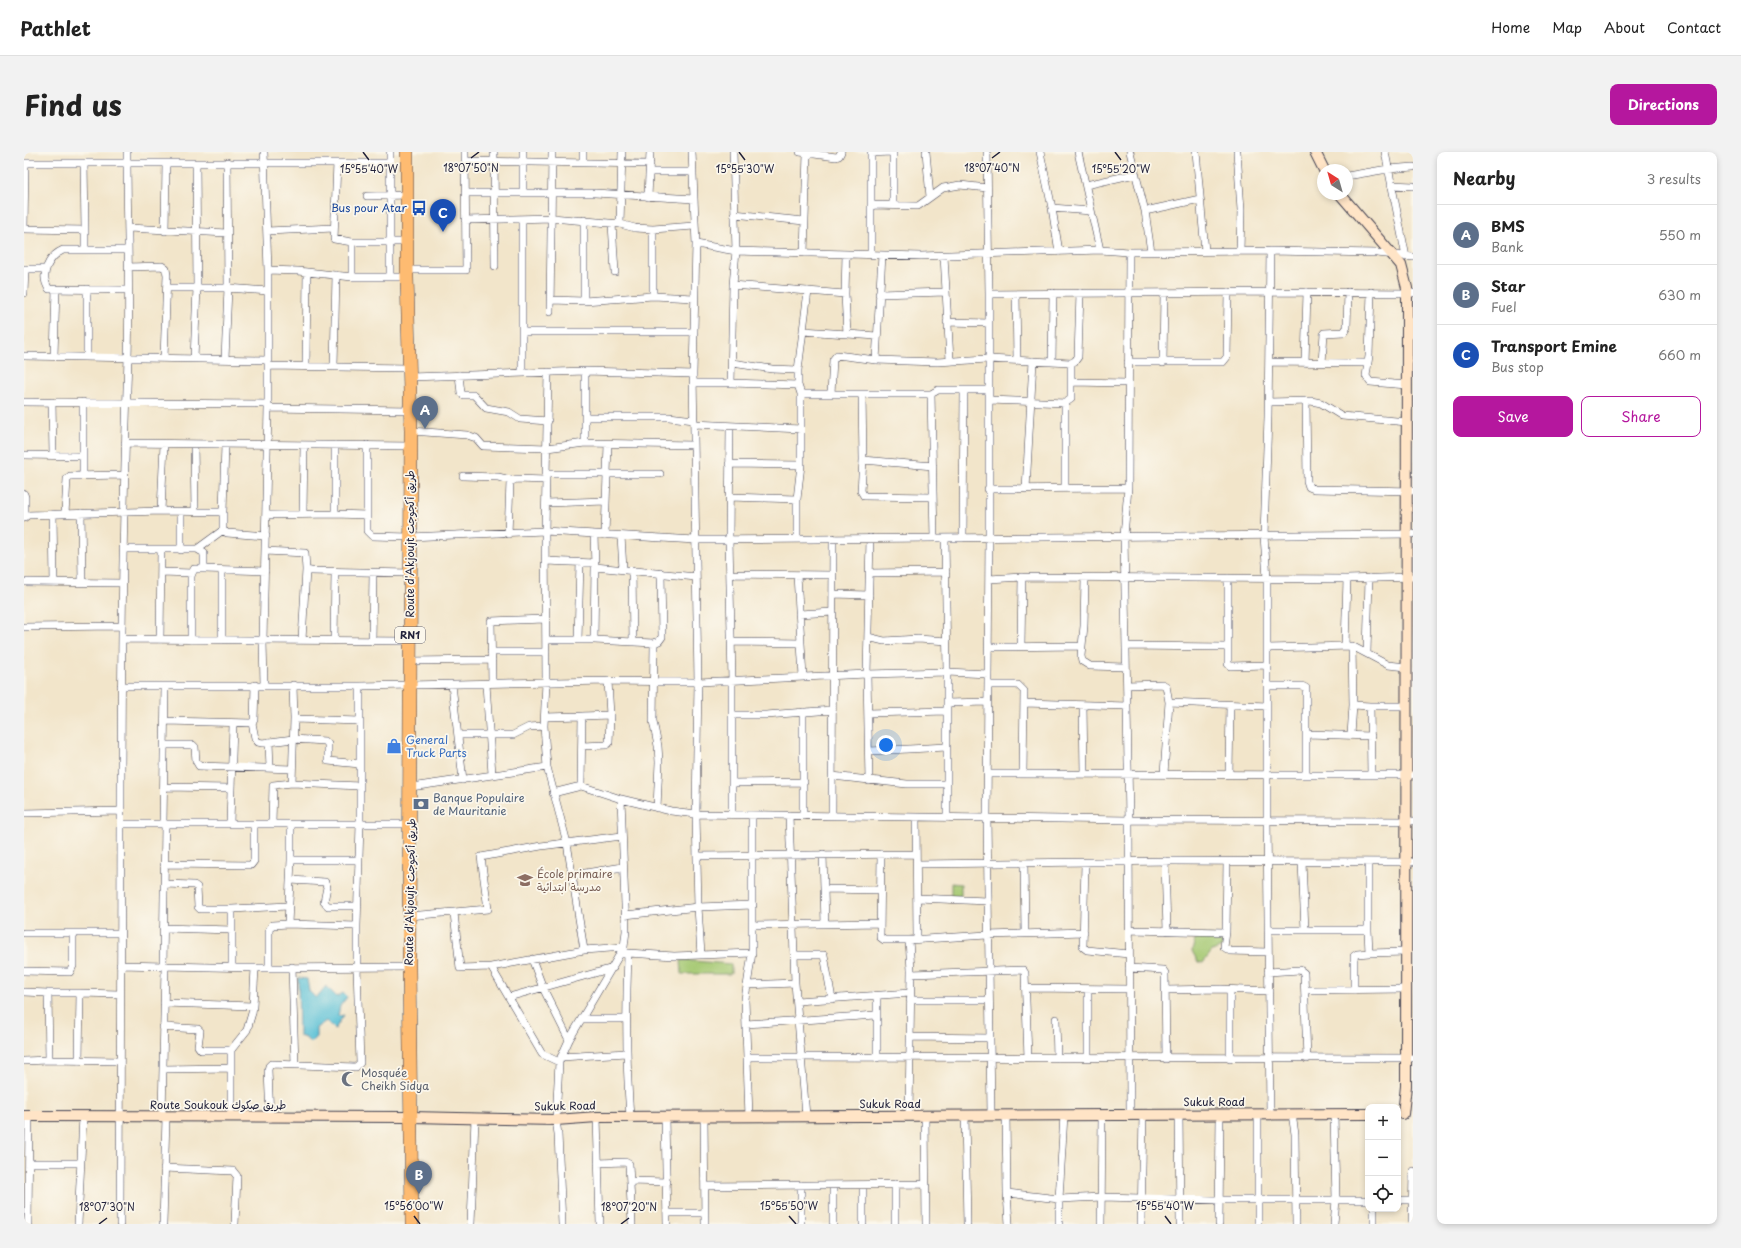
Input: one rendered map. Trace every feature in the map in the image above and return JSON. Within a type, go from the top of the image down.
[{"type":"highway","name":"Route d'Akjoujt طريق أكجوجت","points":[[407,152],[407,274],[411,410],[409,661],[411,824],[409,967],[412,1224]]},
{"type":"street","points":[[120,1224],[120,933],[122,824],[121,686],[125,404],[128,357],[127,152]]},
{"type":"street","points":[[264,152],[268,270],[268,406],[263,641],[264,685]]},
{"type":"street","points":[[390,152],[390,277]]},
{"type":"street","points":[[268,270],[307,272],[352,277],[390,277],[407,274],[466,270],[465,152]]},
{"type":"street","points":[[494,152],[495,266]]},
{"type":"street","points":[[523,152],[523,193]]},
{"type":"street","points":[[550,312],[552,152]]},
{"type":"street","points":[[583,152],[583,161]]},
{"type":"street","points":[[620,224],[622,152]]},
{"type":"street","points":[[648,197],[650,152]]},
{"type":"street","points":[[692,152],[694,226],[696,244],[693,374],[698,682],[696,814],[698,907],[701,955]]},
{"type":"street","points":[[731,383],[733,285],[736,250],[733,152]]},
{"type":"street","points":[[804,253],[803,153],[836,157],[839,156],[841,152]]},
{"type":"street","points":[[872,255],[870,153],[891,152],[893,205]]},
{"type":"street","points":[[926,152],[930,197]]},
{"type":"street","points":[[987,152],[989,255],[987,935],[991,1114]]},
{"type":"street","points":[[1040,152],[1052,208],[1059,252]]},
{"type":"street","points":[[1078,152],[1100,250]]},
{"type":"street","points":[[1130,152],[1145,211],[1151,252]]},
{"type":"street","points":[[1196,152],[1205,251]]},
{"type":"street","points":[[1237,152],[1241,210],[1240,251]]},
{"type":"street","points":[[1315,152],[1321,164]]},
{"type":"street","points":[[696,244],[736,250],[872,255],[944,256],[1100,250],[1128,252],[1270,251],[1390,254],[1409,257],[1385,152]]},
{"type":"street","points":[[465,160],[552,162],[583,161],[650,164]]},
{"type":"street","points":[[225,359],[228,288],[227,162]]},
{"type":"street","points":[[85,230],[24,229],[25,163],[390,163]]},
{"type":"street","points":[[84,163],[85,250]]},
{"type":"street","points":[[165,231],[166,163]]},
{"type":"street","points":[[194,358],[197,288],[196,163]]},
{"type":"street","points":[[337,163],[334,240],[352,242],[407,242]]},
{"type":"street","points":[[1353,175],[1388,169],[1413,167]]},
{"type":"street","points":[[649,172],[693,172]]},
{"type":"street","points":[[1086,185],[1135,174]]},
{"type":"street","points":[[871,205],[918,206],[943,188],[960,185],[987,188]]},
{"type":"street","points":[[1392,185],[1413,186]]},
{"type":"street","points":[[465,193],[621,194],[694,199]]},
{"type":"street","points":[[367,196],[407,195]]},
{"type":"street","points":[[1145,211],[1200,199]]},
{"type":"street","points":[[1345,200],[1401,266],[1410,293],[1410,364],[1407,385],[1410,401],[1407,422],[1410,491],[1410,647],[1407,667],[1410,686],[1407,706],[1410,775],[1410,930],[1406,952],[1410,969],[1406,989],[1410,1058],[1406,1086],[1405,1114]]},
{"type":"street","points":[[1052,208],[1091,211]]},
{"type":"street","points":[[734,214],[804,221]]},
{"type":"street","points":[[465,220],[552,218],[620,224],[635,228],[653,230],[694,226]]},
{"type":"street","points":[[522,219],[522,373]]},
{"type":"street","points":[[584,220],[584,301]]},
{"type":"street","points":[[612,224],[615,272]]},
{"type":"street","points":[[128,228],[227,233]]},
{"type":"street","points":[[267,231],[334,228]]},
{"type":"street","points":[[653,230],[653,296]]},
{"type":"street","points":[[352,242],[352,277]]},
{"type":"street","points":[[128,250],[63,250],[55,253],[46,269],[45,283],[49,289],[128,290]]},
{"type":"street","points":[[1270,251],[1269,362],[1264,536],[1267,578],[1267,861],[1270,1114]]},
{"type":"street","points":[[1128,252],[1128,488],[1124,536],[1129,820],[1130,1114]]},
{"type":"street","points":[[846,254],[845,294],[847,334]]},
{"type":"street","points":[[876,360],[882,255]]},
{"type":"street","points":[[944,256],[950,360]]},
{"type":"street","points":[[128,267],[162,266],[166,269],[164,358]]},
{"type":"street","points":[[24,292],[24,268],[46,269]]},
{"type":"street","points":[[306,366],[307,272]]},
{"type":"street","points":[[334,366],[336,275]]},
{"type":"street","points":[[733,285],[845,294]]},
{"type":"street","points":[[166,288],[228,288],[268,291]]},
{"type":"street","points":[[54,356],[56,289]]},
{"type":"street","points":[[87,290],[87,357]]},
{"type":"street","points":[[797,538],[797,499],[801,465],[801,394],[798,385],[798,370],[808,291]]},
{"type":"street","points":[[879,294],[946,292]]},
{"type":"street","points":[[989,294],[1228,292],[1410,293]]},
{"type":"street","points":[[1128,362],[1220,363],[1226,360],[1228,292]]},
{"type":"street","points":[[1304,363],[1307,292]]},
{"type":"street","points":[[1322,363],[1324,333],[1344,332],[1346,330],[1348,292]]},
{"type":"street","points":[[1371,292],[1368,363],[1366,376],[1368,381],[1407,385]]},
{"type":"street","points":[[1052,362],[1053,293]]},
{"type":"street","points":[[831,393],[833,360],[837,355],[876,360],[937,362],[950,360],[988,359],[1071,363],[1078,357],[1080,293]]},
{"type":"street","points":[[1163,363],[1164,293]]},
{"type":"street","points":[[1016,294],[1017,360]]},
{"type":"street","points":[[551,300],[584,301],[653,296],[694,298]]},
{"type":"street","points":[[947,322],[989,323]]},
{"type":"street","points":[[803,331],[877,336]]},
{"type":"street","points":[[522,332],[694,332]]},
{"type":"street","points":[[24,356],[225,359],[306,366],[334,366],[459,375],[585,371],[693,374]]},
{"type":"street","points":[[1026,489],[1033,361]]},
{"type":"street","points":[[1269,362],[1368,363]]},
{"type":"street","points":[[732,363],[772,369],[798,370]]},
{"type":"street","points":[[989,400],[1065,403],[1071,399],[1071,363]]},
{"type":"street","points":[[585,371],[585,444]]},
{"type":"street","points":[[548,372],[545,531],[546,682],[544,726],[548,767],[573,875],[584,950]]},
{"type":"street","points":[[459,375],[461,393],[463,395],[474,395],[483,407],[491,410],[509,412],[520,418],[548,421]]},
{"type":"street","points":[[1071,382],[1128,383]]},
{"type":"street","points":[[694,383],[798,385]]},
{"type":"street","points":[[801,394],[931,394],[938,390],[989,390]]},
{"type":"street","points":[[963,538],[964,390]]},
{"type":"street","points":[[862,394],[864,460],[861,491],[864,496],[933,497]]},
{"type":"street","points":[[931,394],[934,538]]},
{"type":"street","points":[[1268,402],[1306,401],[1321,403],[1342,416],[1407,422]]},
{"type":"street","points":[[1306,401],[1307,481],[1309,487],[1314,489],[1410,491]]},
{"type":"street","points":[[24,402],[83,402],[411,410]]},
{"type":"street","points":[[52,402],[53,455]]},
{"type":"street","points":[[83,402],[83,476]]},
{"type":"street","points":[[1065,403],[1065,488]]},
{"type":"street","points":[[585,417],[662,417],[730,426],[801,429]]},
{"type":"street","points":[[730,426],[729,539],[732,681],[732,814]]},
{"type":"street","points":[[411,431],[467,435],[476,438],[483,446],[547,448],[585,444],[694,445]]},
{"type":"street","points":[[125,443],[267,443],[304,446],[411,446]]},
{"type":"street","points":[[161,511],[164,444]]},
{"type":"street","points":[[194,444],[195,511]]},
{"type":"street","points":[[223,530],[225,444]]},
{"type":"street","points":[[605,535],[608,444]]},
{"type":"street","points":[[335,445],[335,514]]},
{"type":"street","points":[[367,445],[366,515],[367,531],[372,536],[410,537],[508,534],[545,531],[695,540],[1410,534]]},
{"type":"street","points":[[303,513],[304,446]]},
{"type":"street","points":[[24,455],[83,456]]},
{"type":"street","points":[[864,460],[933,466]]},
{"type":"street","points":[[729,464],[801,465]]},
{"type":"street","points":[[463,476],[498,477],[511,480],[607,474],[660,474]]},
{"type":"street","points":[[65,514],[67,479],[70,476],[124,475]]},
{"type":"street","points":[[508,534],[509,484],[511,480]]},
{"type":"street","points":[[988,489],[1128,488]]},
{"type":"street","points":[[24,494],[26,497],[24,517],[81,513],[161,511],[223,512]]},
{"type":"street","points":[[729,497],[797,499]]},
{"type":"street","points":[[546,503],[606,501]]},
{"type":"street","points":[[181,512],[181,550]]},
{"type":"street","points":[[81,513],[82,583]]},
{"type":"street","points":[[266,515],[303,513],[366,515]]},
{"type":"street","points":[[53,514],[54,583]]},
{"type":"street","points":[[223,530],[227,533],[266,536]]},
{"type":"street","points":[[123,549],[197,549],[223,530]]},
{"type":"street","points":[[594,534],[594,640]]},
{"type":"street","points":[[622,536],[623,569]]},
{"type":"street","points":[[832,816],[833,538]]},
{"type":"street","points":[[869,781],[870,751],[867,674],[870,538]]},
{"type":"street","points":[[945,538],[948,672],[947,818]]},
{"type":"street","points":[[197,549],[204,553],[204,569]]},
{"type":"street","points":[[160,640],[161,550]]},
{"type":"street","points":[[265,551],[305,553],[306,570],[302,640]]},
{"type":"street","points":[[545,561],[580,562],[623,569],[696,577]]},
{"type":"street","points":[[578,640],[580,562]]},
{"type":"street","points":[[191,640],[192,573],[194,569],[265,571]]},
{"type":"street","points":[[222,570],[222,640]]},
{"type":"street","points":[[306,570],[410,574]]},
{"type":"street","points":[[632,570],[633,642]]},
{"type":"street","points":[[161,572],[192,573]]},
{"type":"street","points":[[334,641],[335,572]]},
{"type":"street","points":[[869,573],[946,572]]},
{"type":"street","points":[[372,641],[373,573]]},
{"type":"street","points":[[546,640],[654,642],[661,640],[661,573]]},
{"type":"street","points":[[730,574],[833,575]]},
{"type":"street","points":[[797,574],[803,677]]},
{"type":"street","points":[[989,579],[1022,577],[1347,579],[1410,577]]},
{"type":"street","points":[[1021,646],[1022,577]]},
{"type":"street","points":[[1085,578],[1081,656],[1084,664],[1090,666],[1126,667]]},
{"type":"street","points":[[1228,578],[1227,662],[1229,665],[1267,665]]},
{"type":"street","points":[[1366,653],[1370,578]]},
{"type":"street","points":[[1347,579],[1353,705],[1351,735]]},
{"type":"street","points":[[24,582],[122,583]]},
{"type":"street","points":[[833,594],[869,595]]},
{"type":"street","points":[[799,614],[833,612]]},
{"type":"street","points":[[492,774],[489,683],[491,656],[490,622],[492,620],[545,619]]},
{"type":"street","points":[[24,627],[122,626]]},
{"type":"street","points":[[868,637],[884,641],[918,639],[947,641]]},
{"type":"street","points":[[122,639],[410,641]]},
{"type":"street","points":[[654,642],[654,728],[658,746],[659,762],[657,808]]},
{"type":"street","points":[[731,642],[801,643]]},
{"type":"street","points":[[989,647],[1082,646]]},
{"type":"street","points":[[1126,646],[1227,647]]},
{"type":"street","points":[[1267,648],[1349,646],[1388,665],[1407,667]]},
{"type":"street","points":[[409,661],[546,652]]},
{"type":"street","points":[[121,686],[360,686],[608,681],[698,682],[867,674],[948,672],[988,674]]},
{"type":"street","points":[[582,746],[606,745],[609,743],[610,715],[608,681]]},
{"type":"street","points":[[1127,685],[1164,684],[1167,690],[1169,702],[1164,774]]},
{"type":"street","points":[[255,685],[254,720],[252,723],[255,738],[258,742],[293,739],[326,741],[328,744],[328,761],[360,764]]},
{"type":"street","points":[[292,783],[294,719],[293,685]]},
{"type":"street","points":[[452,685],[463,780]]},
{"type":"street","points":[[988,685],[1020,686],[1024,691],[1023,774]]},
{"type":"street","points":[[163,1224],[165,686]]},
{"type":"street","points":[[270,1118],[269,1066],[271,1064],[356,1067],[360,1063],[357,926],[360,824],[360,686]]},
{"type":"street","points":[[1267,686],[1302,686],[1306,688],[1306,775]]},
{"type":"street","points":[[947,703],[988,702]]},
{"type":"street","points":[[1169,702],[1267,706]]},
{"type":"street","points":[[1024,703],[1127,706]]},
{"type":"street","points":[[1083,705],[1084,774]]},
{"type":"street","points":[[1229,774],[1230,705]]},
{"type":"street","points":[[1353,705],[1407,706]]},
{"type":"street","points":[[1370,706],[1371,775]]},
{"type":"street","points":[[732,714],[766,715],[832,710]]},
{"type":"street","points":[[868,713],[947,711]]},
{"type":"street","points":[[803,712],[803,816]]},
{"type":"street","points":[[545,717],[610,715]]},
{"type":"street","points":[[581,786],[582,716]]},
{"type":"street","points":[[294,719],[360,721]]},
{"type":"street","points":[[165,721],[232,724],[252,723]]},
{"type":"street","points":[[230,823],[232,724]]},
{"type":"street","points":[[458,735],[514,735],[529,727],[544,726]]},
{"type":"street","points":[[1306,734],[1370,736]]},
{"type":"street","points":[[269,742],[270,768]]},
{"type":"street","points":[[164,745],[192,745],[196,749],[196,761],[199,766],[292,769]]},
{"type":"street","points":[[870,751],[947,747]]},
{"type":"street","points":[[411,787],[548,767]]},
{"type":"street","points":[[987,774],[1410,775]]},
{"type":"street","points":[[832,776],[907,784],[947,784]]},
{"type":"street","points":[[732,783],[804,782]]},
{"type":"street","points":[[272,824],[273,785],[292,783],[360,786]]},
{"type":"street","points":[[554,793],[581,786],[621,799],[657,808],[696,814],[1129,820],[1267,819],[1410,821]]},
{"type":"street","points":[[164,787],[230,788]]},
{"type":"street","points":[[621,799],[626,931],[624,951],[630,1117]]},
{"type":"street","points":[[24,813],[121,810]]},
{"type":"street","points":[[749,1117],[745,999],[752,953],[752,815]]},
{"type":"street","points":[[789,815],[795,983],[806,1116]]},
{"type":"street","points":[[916,817],[917,939]]},
{"type":"street","points":[[122,824],[411,824]]},
{"type":"street","points":[[164,864],[251,864],[254,861],[254,824]]},
{"type":"street","points":[[288,924],[291,860],[290,824]]},
{"type":"street","points":[[409,916],[488,910],[481,857],[541,846],[622,836]]},
{"type":"street","points":[[823,854],[825,924]]},
{"type":"street","points":[[881,854],[880,937],[882,940],[1084,932]]},
{"type":"street","points":[[697,856],[916,854]]},
{"type":"street","points":[[291,860],[359,860]]},
{"type":"street","points":[[917,864],[1129,863],[1165,861],[1410,862]]},
{"type":"street","points":[[1165,861],[1167,931]]},
{"type":"street","points":[[1226,862],[1226,932],[1224,947],[1227,951],[1268,952]]},
{"type":"street","points":[[1302,862],[1305,930]]},
{"type":"street","points":[[1368,862],[1369,953]]},
{"type":"street","points":[[1024,863],[1025,934]]},
{"type":"street","points":[[1085,863],[1084,932],[1082,947],[1087,950],[1129,954]]},
{"type":"street","points":[[573,875],[623,867]]},
{"type":"street","points":[[290,880],[325,882],[327,887],[324,902],[328,906],[358,906]]},
{"type":"street","points":[[164,884],[194,885],[197,888],[198,906],[200,909],[288,906]]},
{"type":"street","points":[[824,889],[881,890]]},
{"type":"street","points":[[917,898],[987,900]]},
{"type":"street","points":[[625,915],[698,907],[753,905]]},
{"type":"street","points":[[232,909],[232,967]]},
{"type":"street","points":[[454,913],[460,968],[491,967],[584,950],[624,951],[674,956],[752,953]]},
{"type":"street","points":[[752,925],[880,923]]},
{"type":"street","points":[[269,968],[270,926],[272,925],[357,926]]},
{"type":"street","points":[[163,928],[232,930]]},
{"type":"street","points":[[1129,930],[1226,932]]},
{"type":"street","points":[[1268,930],[1368,930]]},
{"type":"street","points":[[24,933],[120,933]]},
{"type":"street","points":[[24,972],[70,972],[73,966],[73,933]]},
{"type":"street","points":[[909,940],[911,974],[909,1116]]},
{"type":"street","points":[[562,1224],[556,1120],[560,1059],[569,1040],[624,951]]},
{"type":"street","points":[[1354,990],[1354,956],[1357,954],[1369,953],[1406,952]]},
{"type":"street","points":[[794,955],[824,955],[832,999]]},
{"type":"street","points":[[532,959],[543,988],[569,1040]]},
{"type":"street","points":[[120,965],[255,968],[409,967]]},
{"type":"street","points":[[292,967],[295,1065]]},
{"type":"street","points":[[491,967],[542,1054],[560,1059],[627,1053]]},
{"type":"street","points":[[231,1117],[231,1050],[247,1030],[253,1006],[255,968]]},
{"type":"street","points":[[509,997],[613,968]]},
{"type":"street","points":[[1129,968],[1162,970],[1166,976],[1166,1059]]},
{"type":"street","points":[[911,974],[1023,970],[1025,973],[1028,1058]]},
{"type":"street","points":[[1268,972],[1302,971],[1304,973],[1307,1059]]},
{"type":"street","points":[[747,985],[795,983]]},
{"type":"street","points":[[1025,988],[1130,989]]},
{"type":"street","points":[[1088,989],[1088,1058]]},
{"type":"street","points":[[1305,990],[1406,989]]},
{"type":"street","points":[[1166,990],[1268,991]]},
{"type":"street","points":[[1230,990],[1230,1059]]},
{"type":"street","points":[[24,992],[120,994]]},
{"type":"street","points":[[48,993],[49,1060]]},
{"type":"street","points":[[79,1061],[80,993]]},
{"type":"street","points":[[797,1001],[877,996],[989,1000]]},
{"type":"street","points":[[877,996],[876,1015],[878,1058]]},
{"type":"street","points":[[164,1004],[253,1006]]},
{"type":"street","points":[[746,1024],[876,1015]]},
{"type":"street","points":[[1056,1018],[1057,1058]]},
{"type":"street","points":[[582,1019],[626,1019]]},
{"type":"street","points":[[163,1027],[198,1029],[200,1031],[198,1046],[201,1050],[231,1050]]},
{"type":"street","points":[[910,1037],[990,1038]]},
{"type":"street","points":[[747,1058],[802,1056],[878,1058],[1166,1059],[1410,1058]]},
{"type":"street","points":[[24,1062],[49,1060],[120,1061]]},
{"type":"street","points":[[163,1069],[230,1068]]},
{"type":"street","name":"Sukuk Road","points":[[411,1117],[556,1120],[597,1117],[925,1116],[991,1114],[1365,1114]]},
{"type":"street","points":[[1141,1224],[1143,1114]]},
{"type":"street","points":[[1179,1114],[1180,1224]]},
{"type":"street","points":[[1219,1224],[1220,1114]]},
{"type":"street","points":[[1258,1114],[1258,1224]]},
{"type":"street","points":[[1292,1114],[1295,1134],[1296,1224]]},
{"type":"street","points":[[1334,1114],[1336,1200],[1334,1224]]},
{"type":"street","points":[[965,1115],[967,1224]]},
{"type":"street","points":[[1006,1115],[1009,1224]]},
{"type":"street","points":[[1059,1224],[1064,1115]]},
{"type":"street","points":[[1101,1224],[1102,1115]]},
{"type":"street","points":[[27,1116],[30,1164],[28,1224]]},
{"type":"street","name":"Route Soukouk طريق صكوك","points":[[27,1116],[270,1118],[411,1117]]},
{"type":"street","points":[[78,1224],[83,1116]]},
{"type":"street","points":[[925,1116],[926,1224]]},
{"type":"street","points":[[597,1117],[600,1224]]},
{"type":"street","points":[[665,1117],[667,1224]]},
{"type":"street","points":[[704,1117],[705,1224]]},
{"type":"street","points":[[471,1224],[475,1118]]},
{"type":"street","points":[[598,1163],[628,1162],[630,1166],[632,1224]]},
{"type":"street","points":[[30,1164],[80,1163]]},
{"type":"street","points":[[164,1168],[233,1171],[237,1176],[235,1224]]},
{"type":"street","points":[[1412,1224],[1413,1171]]},
{"type":"street","points":[[631,1182],[667,1182]]},
{"type":"street","points":[[863,1184],[863,1224]]},
{"type":"street","points":[[895,1184],[895,1224]]},
{"type":"street","points":[[704,1186],[926,1184]]},
{"type":"street","points":[[801,1185],[801,1224]]},
{"type":"street","points":[[832,1224],[834,1185]]},
{"type":"street","points":[[1007,1193],[1059,1199],[1102,1197],[1220,1200],[1296,1198],[1365,1200]]},
{"type":"street","points":[[1401,1200],[1413,1200]]},
{"type":"street","points":[[1374,1212],[1374,1224]]},
{"type":"street","points":[[667,1213],[705,1213]]},
{"type":"green space","points":[[951,883],[961,884],[961,896],[951,897]]},
{"type":"green space","points":[[1202,935],[1218,937],[1222,942],[1222,947],[1212,951],[1203,963],[1198,962],[1192,951],[1195,940]]},
{"type":"green space","points":[[681,960],[731,964],[731,974],[682,974]]},
{"type":"water","points":[[298,978],[307,979],[309,991],[316,998],[326,986],[337,997],[343,993],[347,997],[340,1006],[338,1016],[344,1015],[335,1029],[326,1021],[316,1028],[316,1037],[310,1043],[306,1038],[299,1036]]},
{"type":"place","name":"Bus pour Atar","points":[[419,208]]},
{"type":"place","name":"Transport Emine","points":[[443,232]]},
{"type":"place","name":"BMS","points":[[425,429]]},
{"type":"place","name":"General Truck Parts","points":[[394,746]]},
{"type":"place","name":"Banque Populaire de Mauritanie","points":[[421,804]]},
{"type":"place","name":"École primaire مدرسة ابتدائية","points":[[525,880]]},
{"type":"place","name":"Mosquée Cheikh Sidya","points":[[349,1079]]},
{"type":"place","name":"Star","points":[[419,1194]]}]
